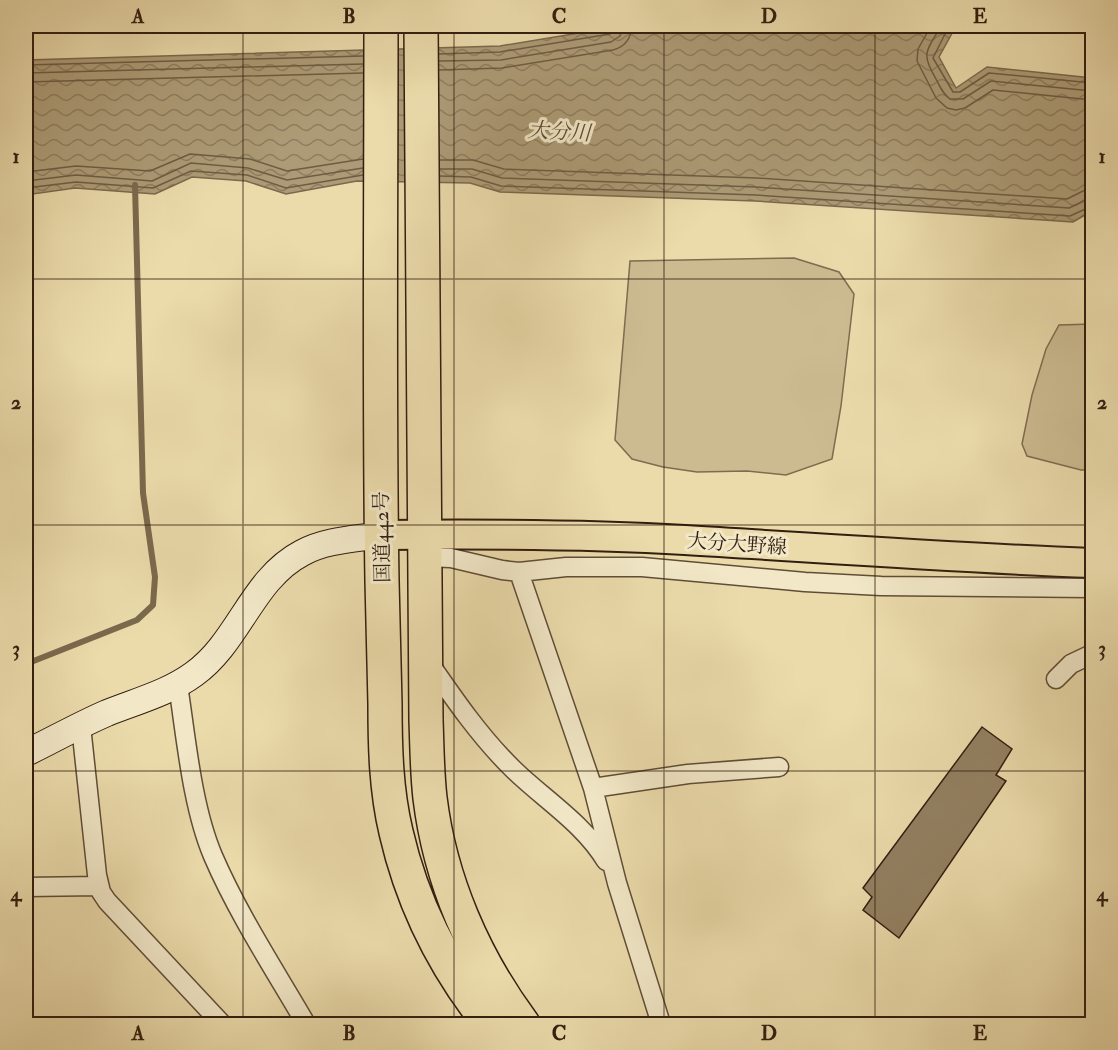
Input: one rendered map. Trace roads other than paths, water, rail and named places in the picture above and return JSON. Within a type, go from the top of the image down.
[{"type":"highway","name":"国道442号","points":[[381,26],[381,524],[386,746],[390,797],[395,831],[404,862],[428,924],[460,984],[490,1024]]},
{"type":"highway","points":[[421,26],[427,766],[435,827],[442,859],[455,899],[477,950],[523,1024]]},
{"type":"main road","name":"大分大野線","points":[[381,524],[424,533],[683,540],[960,558],[1092,563]]},
{"type":"street","points":[[26,753],[81,726],[177,685],[202,668],[220,651],[264,586],[289,561],[302,552],[381,524]]},
{"type":"street","points":[[424,533],[451,558],[519,572],[566,567],[642,567],[805,582],[881,586],[1092,588]]},
{"type":"street","points":[[519,572],[593,788],[617,883],[661,1024]]},
{"type":"street","points":[[1056,679],[1071,664],[1092,654]]},
{"type":"street","points":[[425,657],[474,726],[513,770],[588,836],[603,856],[617,883]]},
{"type":"street","points":[[177,685],[199,814],[212,855],[254,935],[306,1024]]},
{"type":"street","points":[[81,726],[99,886],[107,901],[222,1024]]},
{"type":"street","points":[[593,788],[688,774],[779,767]]},
{"type":"street","points":[[26,887],[99,886]]},
{"type":"water","name":"大分川","points":[[956,26],[939,57],[956,88],[987,67],[1092,78],[1092,211],[1073,222],[755,201],[500,192],[470,183],[357,181],[286,194],[246,181],[192,177],[155,194],[75,188],[26,195],[26,60],[500,46],[609,28]]},
{"type":"waterway","points":[[26,664],[137,620],[153,605],[155,577],[143,493],[135,185]]}]
